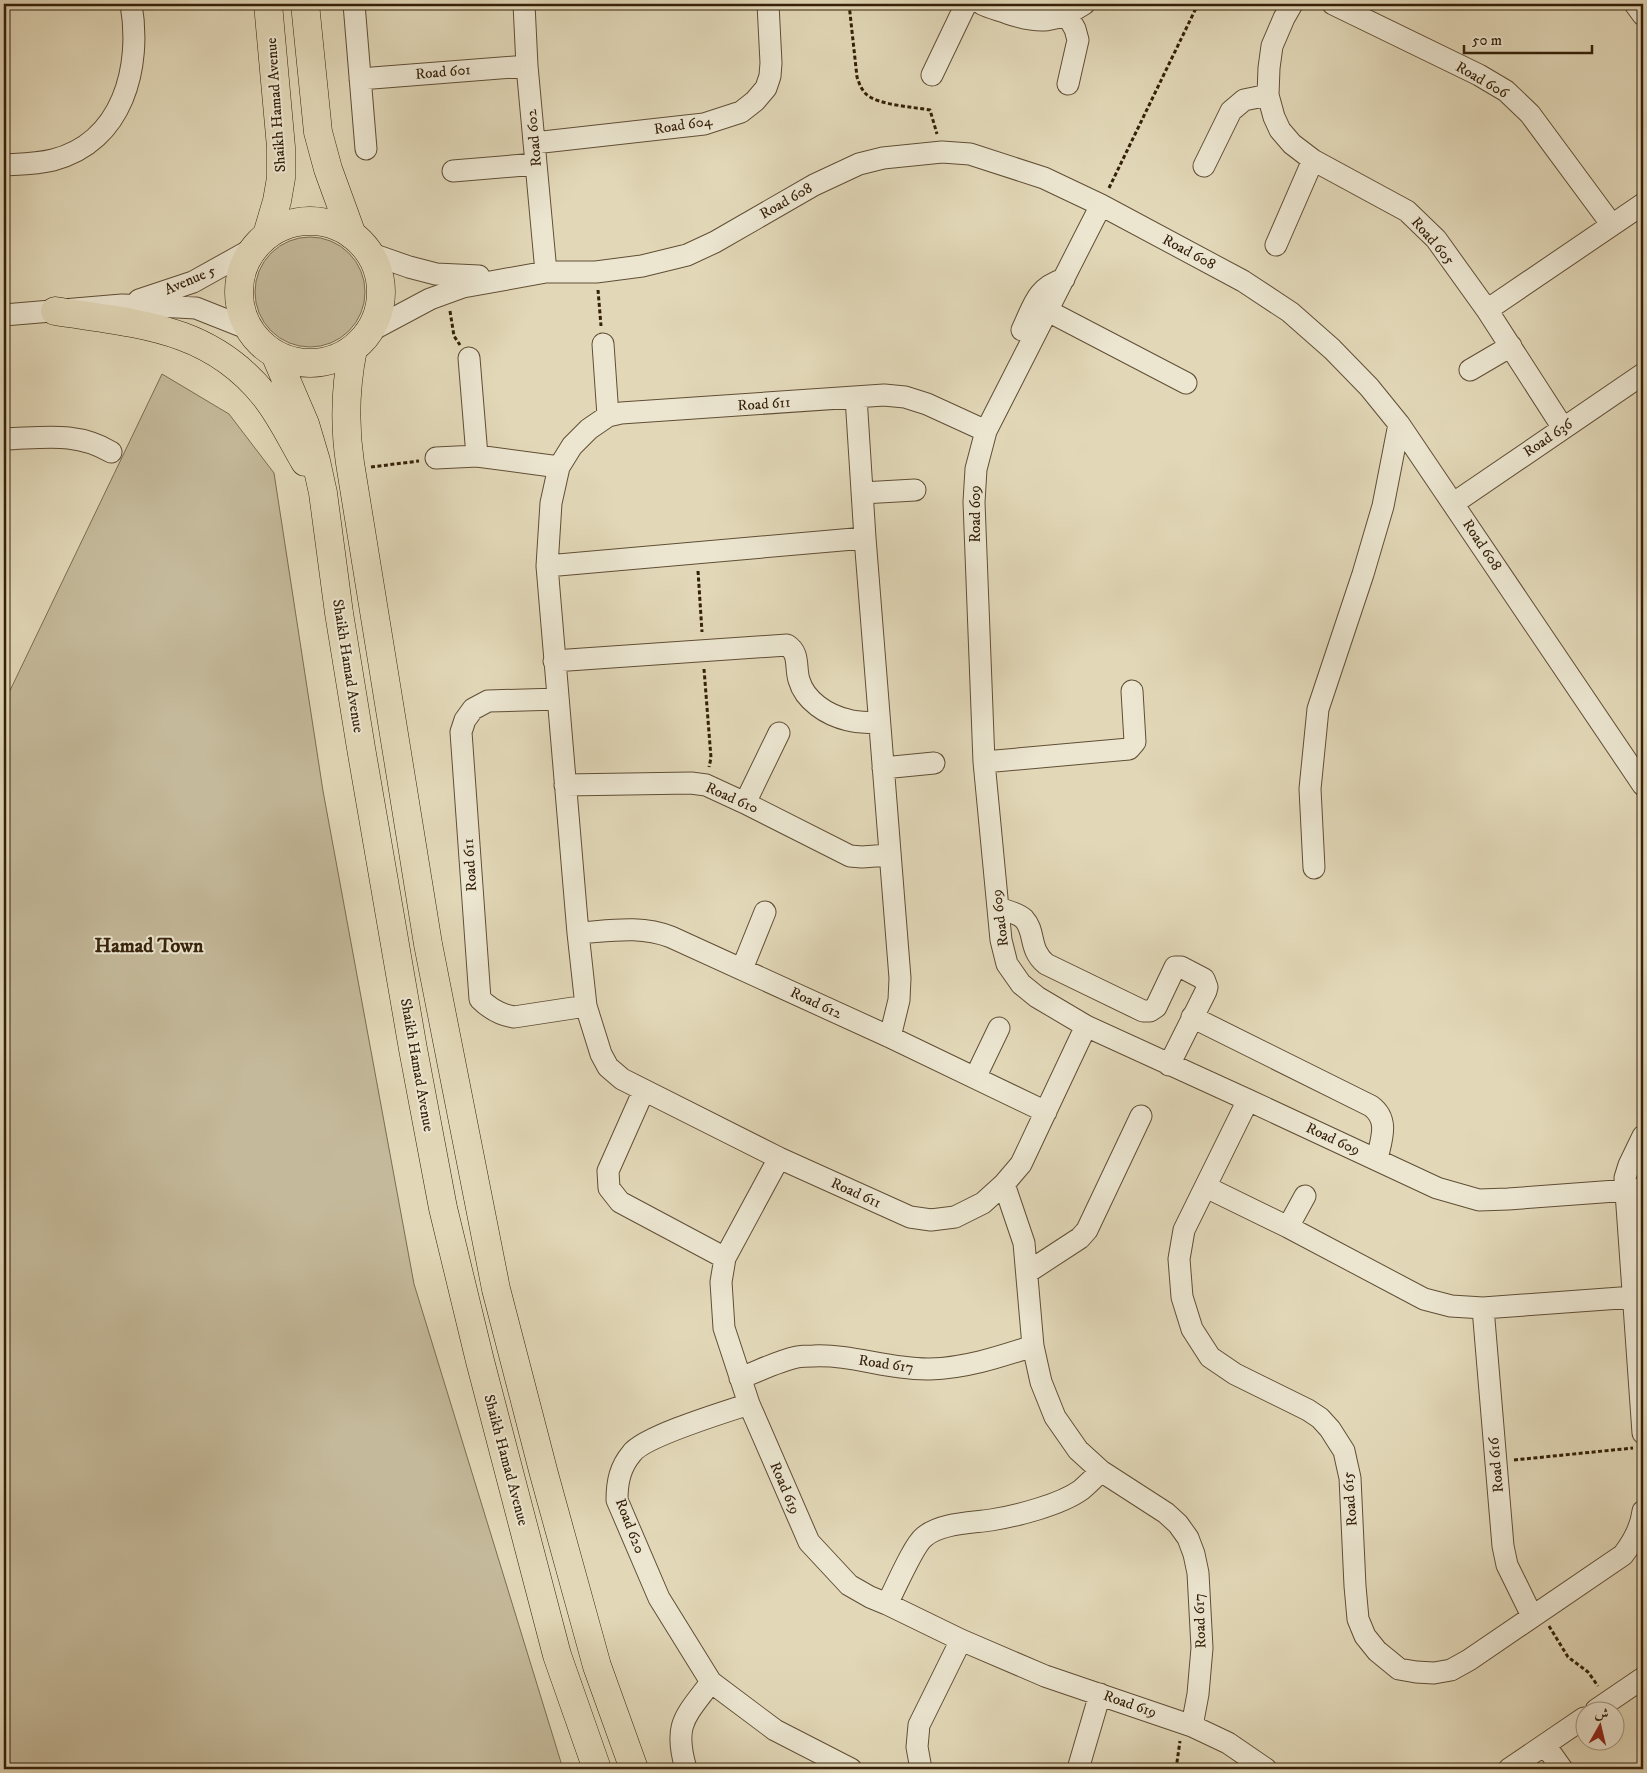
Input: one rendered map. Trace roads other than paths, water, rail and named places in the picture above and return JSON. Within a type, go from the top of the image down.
[{"type":"main road","name":"Shaikh Hamad Avenue","points":[[261,242],[277,201],[282,178],[268,4]]},
{"type":"main road","points":[[305,4],[318,132],[328,169],[361,244],[377,269],[381,285],[380,308],[362,340],[347,377],[345,431],[428,944],[496,1289],[597,1666],[634,1769]]},
{"type":"main road","points":[[361,244],[328,224],[309,222],[290,224],[261,242],[247,259],[239,283],[241,308],[249,329],[258,340],[275,354],[287,359],[315,363],[328,361],[341,356],[362,340]]},
{"type":"main road","points":[[54,311],[150,326],[169,331],[222,356],[244,375],[276,411],[323,493]]},
{"type":"main road","name":"Shaikh Hamad Avenue","points":[[275,354],[305,424],[323,493],[339,613],[365,768],[413,1050],[444,1208],[480,1361],[555,1646],[597,1769]]},
{"type":"street","points":[[4,165],[40,163],[55,160],[77,150],[96,137],[114,117],[126,92],[132,66],[134,36],[131,4]]},
{"type":"street","points":[[354,4],[366,149]]},
{"type":"street","name":"Road 602","points":[[524,4],[527,66],[536,164],[537,273]]},
{"type":"street","name":"Road 604","points":[[534,143],[704,124],[741,112],[755,101],[766,88],[770,76],[772,63],[768,4]]},
{"type":"street","points":[[932,75],[966,4]]},
{"type":"street","points":[[982,4],[1028,20],[1048,20],[1075,9],[1075,29],[1078,40],[1068,84]]},
{"type":"street","name":"Road 605","points":[[1292,4],[1272,46],[1268,95],[1280,130],[1292,144],[1313,160],[1407,211],[1436,239],[1487,310],[1563,428]]},
{"type":"street","name":"Road 606","points":[[1333,4],[1479,75],[1506,91],[1530,114],[1612,225]]},
{"type":"street","points":[[1635,4],[1643,15]]},
{"type":"street","name":"Road 601","points":[[360,79],[527,66]]},
{"type":"street","points":[[1204,166],[1231,111],[1237,104],[1244,100],[1268,95]]},
{"type":"street","name":"Road 608","points":[[361,244],[409,267],[436,274],[464,276],[596,272],[642,266],[687,255],[715,242],[814,185],[859,164],[884,158],[942,152],[970,154],[1044,178],[1101,205],[1242,281],[1290,312],[1332,349],[1369,387],[1399,424],[1643,785]]},
{"type":"street","points":[[1276,246],[1313,160]]},
{"type":"street","points":[[453,171],[536,164]]},
{"type":"street","points":[[1487,310],[1643,204]]},
{"type":"street","name":"Road 609","points":[[1101,205],[986,431],[976,469],[974,502],[984,762],[999,908],[1000,940],[1007,964],[1021,984],[1037,997],[1086,1026],[1437,1188],[1479,1200],[1635,1189]]},
{"type":"street","name":"Avenue 5","points":[[122,305],[193,282],[261,242]]},
{"type":"street","name":"Road 608","points":[[362,340],[430,300],[448,292],[463,287],[537,273]]},
{"type":"street","points":[[1020,336],[1041,292],[1054,282],[1064,279]]},
{"type":"street","name":"Avenue 5","points":[[4,315],[122,305],[196,308],[249,329]]},
{"type":"street","points":[[1048,311],[1186,383]]},
{"type":"street","points":[[603,344],[608,416]]},
{"type":"street","points":[[1470,370],[1510,346]]},
{"type":"street","points":[[469,358],[477,456]]},
{"type":"street","name":"Road 636","points":[[1454,503],[1643,374]]},
{"type":"street","name":"Road 611","points":[[986,431],[927,404],[905,397],[884,395],[621,413],[608,416],[589,428],[572,446],[559,466],[551,503],[547,566],[578,933],[586,1006],[600,1054],[608,1067],[622,1079],[779,1158],[910,1217],[931,1220],[955,1217],[983,1203],[1004,1184],[1021,1164],[1086,1026]]},
{"type":"street","points":[[856,397],[879,723],[900,978],[899,1000],[890,1037]]},
{"type":"street","points":[[1314,868],[1310,789],[1318,709],[1363,574],[1383,506],[1399,424]]},
{"type":"street","points":[[4,439],[69,437],[91,442],[112,452]]},
{"type":"street","points":[[436,458],[477,456],[559,466]]},
{"type":"street","points":[[862,493],[915,490]]},
{"type":"street","points":[[547,566],[865,538]]},
{"type":"street","points":[[554,661],[787,645],[795,653],[799,680],[805,693],[815,705],[847,720],[879,723]]},
{"type":"street","points":[[984,762],[1129,750],[1135,742],[1132,691]]},
{"type":"street","name":"Road 611","points":[[558,699],[488,701],[473,709],[464,720],[460,732],[480,999],[495,1011],[514,1017],[586,1006]]},
{"type":"street","points":[[745,802],[779,733]]},
{"type":"street","points":[[883,768],[934,763]]},
{"type":"street","name":"Road 610","points":[[565,785],[691,783],[706,785],[745,802],[850,856],[889,855]]},
{"type":"street","points":[[999,908],[1024,920],[1035,953],[1046,964],[1143,1011],[1150,1011],[1156,1007],[1175,966],[1201,977],[1207,983],[1207,987],[1170,1065]]},
{"type":"street","points":[[742,969],[765,912]]},
{"type":"street","name":"Road 612","points":[[578,933],[638,929],[656,931],[890,1037],[1046,1112]]},
{"type":"street","points":[[1192,1017],[1377,1110],[1383,1124],[1377,1159]]},
{"type":"street","points":[[975,1078],[999,1028]]},
{"type":"street","points":[[644,1090],[608,1171],[609,1188],[620,1202],[725,1258]]},
{"type":"street","name":"Road 615","points":[[1248,1100],[1184,1230],[1179,1259],[1182,1297],[1192,1329],[1210,1357],[1235,1374],[1308,1410],[1320,1418],[1330,1428],[1344,1451],[1350,1478],[1358,1619],[1364,1636],[1377,1651],[1399,1669],[1434,1673],[1451,1670],[1469,1660],[1623,1555],[1633,1542],[1642,1521],[1643,1511]]},
{"type":"street","points":[[1028,1272],[1080,1238],[1088,1230],[1141,1116]]},
{"type":"street","points":[[1638,1441],[1634,1297],[1635,1189],[1626,1172],[1643,1136]]},
{"type":"street","name":"Road 619","points":[[779,1158],[725,1258],[721,1282],[724,1328],[749,1404],[809,1542],[849,1585],[870,1597],[961,1640],[1045,1676],[1188,1725],[1228,1743],[1262,1768]]},
{"type":"street","name":"Road 617","points":[[1004,1184],[1024,1243],[1033,1346],[1041,1382],[1055,1417],[1078,1450],[1101,1471],[1166,1513],[1178,1524],[1188,1538],[1194,1554],[1198,1573],[1202,1648],[1198,1694],[1188,1725]]},
{"type":"street","points":[[1206,1187],[1288,1227],[1424,1298],[1451,1306],[1484,1308],[1634,1297]]},
{"type":"street","points":[[1288,1227],[1305,1196]]},
{"type":"street","name":"Road 616","points":[[1484,1308],[1503,1546],[1507,1565],[1536,1614]]},
{"type":"street","name":"Road 617","points":[[740,1378],[798,1356],[828,1355],[866,1360],[890,1367],[929,1369],[965,1366],[1033,1346]]},
{"type":"street","name":"Road 620","points":[[749,1404],[654,1438],[632,1451],[622,1469],[617,1484],[617,1500],[659,1598],[711,1682],[775,1730],[851,1769]]},
{"type":"street","points":[[887,1604],[916,1548],[924,1537],[934,1530],[992,1520],[1059,1502],[1081,1490],[1101,1471]]},
{"type":"street","points":[[921,1769],[917,1746],[919,1725],[961,1640]]},
{"type":"street","points":[[1611,1700],[1643,1678]]},
{"type":"street","points":[[686,1769],[680,1736],[684,1719],[711,1682]]},
{"type":"street","points":[[1078,1769],[1100,1694]]},
{"type":"street","points":[[1509,1769],[1574,1725]]},
{"type":"street","points":[[1545,1745],[1562,1769]]},
{"type":"district","name":"Hamad Town","points":[[149,946]]}]
